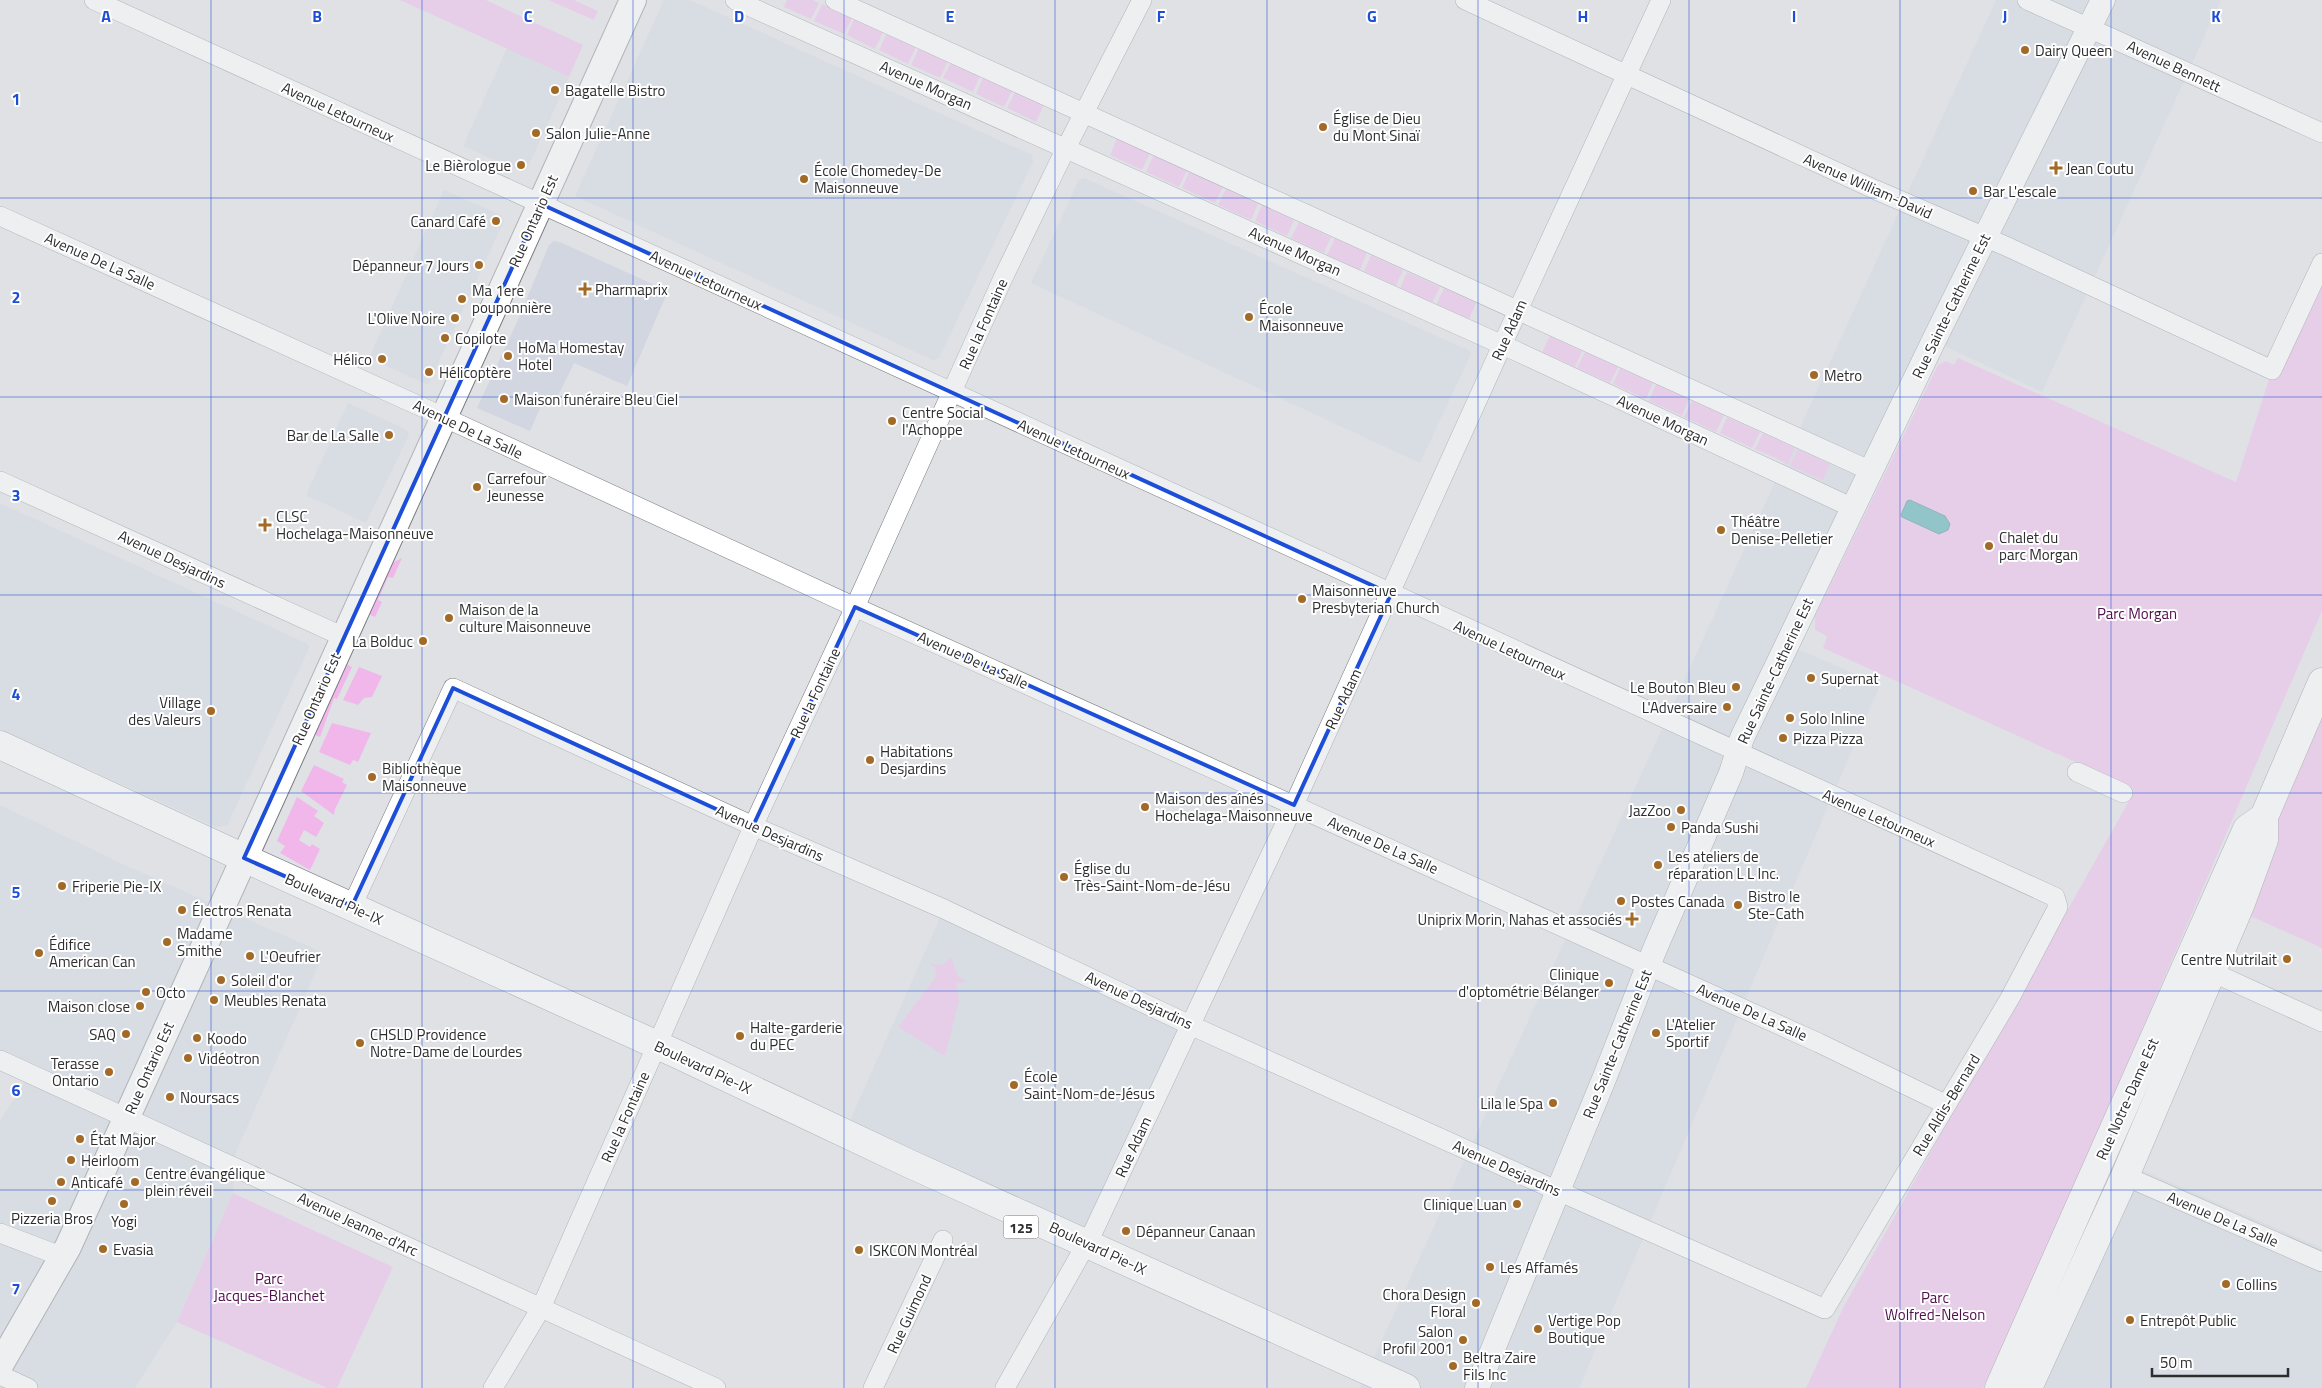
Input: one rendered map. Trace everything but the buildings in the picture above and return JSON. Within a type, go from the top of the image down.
[{"type":"main road","name":"Rue Ontario Est","points":[[0,1365],[63,1257],[633,0]]},
{"type":"main road","name":"Rue Notre-Dame Est","points":[[2028,1388],[2125,1176],[2247,829],[2264,816],[2322,682]]},
{"type":"main road","name":"Boulevard Pie-IX","points":[[0,745],[346,920],[910,1164],[1084,1249],[1184,1304],[1366,1388]]},
{"type":"main road","name":"Boulevard Pie-IX","points":[[0,765],[241,866],[352,906],[652,1053],[962,1200],[1084,1249],[1103,1252],[1406,1388]]},
{"type":"main road","name":"Rue Notre-Dame Est","points":[[1999,1388],[2200,966]]},
{"type":"street","name":"Avenue Letourneux","points":[[94,0],[1737,754],[2055,897]]},
{"type":"street","name":"Avenue Morgan","points":[[735,0],[1503,345],[1853,508]]},
{"type":"street","points":[[835,0],[1871,471]]},
{"type":"street","name":"Rue la Fontaine","points":[[493,1388],[541,1308],[753,826],[855,607],[951,393],[1066,148],[1142,0]]},
{"type":"street","name":"Avenue William-David","points":[[1465,0],[2272,370],[2322,263]]},
{"type":"street","name":"Rue Adam","points":[[1005,1388],[1084,1249],[1294,805],[1518,310],[1661,0]]},
{"type":"street","name":"Avenue Bennett","points":[[2026,0],[2322,133]]},
{"type":"street","name":"Rue Sainte-Catherine Est","points":[[1477,1388],[1648,966],[1732,773],[1742,738],[1985,237],[2103,0]]},
{"type":"street","name":"Avenue De La Salle","points":[[0,216],[444,417],[855,607],[1818,1043],[1945,1104]]},
{"type":"street","name":"Avenue Desjardins","points":[[0,482],[344,637]]},
{"type":"street","name":"Avenue Desjardins","points":[[352,906],[453,688],[753,826],[944,909],[1190,1025],[1558,1192],[1825,1309]]},
{"type":"street","points":[[2077,772],[2123,793]]},
{"type":"street","name":"Rue Aldis-Bernard","points":[[1825,1309],[1945,1104],[2010,998],[2058,907],[2055,897]]},
{"type":"street","points":[[2200,966],[2322,1022]]},
{"type":"street","name":"Avenue Jeanne-d'Arc","points":[[0,1060],[716,1388]]},
{"type":"street","name":"Avenue De La Salle","points":[[2125,1176],[2322,1262]]},
{"type":"street","points":[[0,1233],[63,1257]]},
{"type":"street","name":"Rue Guimond","points":[[873,1388],[944,1240]]},
{"type":"street","points":[[0,1375],[28,1388]]},
{"type":"highlighted area","points":[[541,204],[1391,594],[1294,805],[855,607],[753,826],[453,688],[352,906],[244,858]]},
{"type":"shaded area","name":"École Chomedey-De Maisonneuve","points":[[664,0],[690,0],[1032,155],[1033,162],[939,358],[933,360],[575,196]]},
{"type":"shaded area","points":[[1996,0],[2221,0],[2042,392],[1926,337],[1782,642],[1880,685],[1579,1388],[1360,1388]]},
{"type":"shaded area","points":[[507,48],[569,77],[527,169],[522,172],[463,146]]},
{"type":"shaded area","name":"École Maisonneuve","points":[[1084,178],[1470,351],[1471,354],[1420,463],[1031,283],[1079,180]]},
{"type":"shaded area","points":[[444,190],[501,215],[504,221],[428,385],[369,358]]},
{"type":"shaded area","points":[[554,241],[668,291],[627,386],[574,363],[557,398],[546,395],[530,431],[477,408],[518,320],[549,245]]},
{"type":"shaded area","points":[[348,403],[407,430],[409,435],[366,523],[306,495]]},
{"type":"shaded area","points":[[0,503],[308,644],[309,648],[227,826],[216,827],[0,729]]},
{"type":"shaded area","points":[[0,805],[131,868],[324,953],[236,1152],[233,1193],[177,1322],[135,1388],[0,1388],[0,1121],[30,1074],[0,1057]]},
{"type":"shaded area","name":"École Saint-Nom-de-Jésus","points":[[944,909],[1190,1025],[1093,1232],[845,1132]]},
{"type":"shaded area","points":[[2137,1168],[2322,1248],[2322,1388],[2040,1388]]},
{"type":"green space","points":[[400,0],[486,0],[583,45],[569,77]]},
{"type":"green space","points":[[548,0],[574,0],[598,11],[594,20]]},
{"type":"green space","points":[[787,0],[813,0],[819,3],[811,19],[784,7]]},
{"type":"green space","points":[[822,4],[852,18],[844,34],[814,21]]},
{"type":"green space","points":[[854,19],[883,32],[875,49],[847,35]]},
{"type":"green space","points":[[887,33],[916,47],[908,64],[879,50]]},
{"type":"green space","points":[[919,48],[948,61],[940,78],[911,65]]},
{"type":"green space","points":[[951,62],[980,76],[973,92],[943,78]]},
{"type":"green space","points":[[983,77],[1012,91],[1004,107],[976,94]]},
{"type":"green space","points":[[1015,92],[1044,105],[1036,122],[1007,108]]},
{"type":"green space","points":[[1117,138],[1150,153],[1142,170],[1110,155]]},
{"type":"green space","points":[[1154,155],[1187,170],[1179,187],[1146,172]]},
{"type":"green space","points":[[1189,172],[1223,187],[1215,203],[1182,188]]},
{"type":"green space","points":[[1226,189],[1258,204],[1251,220],[1218,205]]},
{"type":"green space","points":[[1262,205],[1294,220],[1287,236],[1255,221]]},
{"type":"green space","points":[[1299,222],[1331,237],[1324,253],[1291,238]]},
{"type":"green space","points":[[1335,238],[1367,253],[1360,270],[1327,255]]},
{"type":"green space","points":[[1371,255],[1403,270],[1396,286],[1364,271]]},
{"type":"green space","points":[[2322,270],[2322,611],[2073,1190],[1983,1388],[1806,1388],[1844,1306],[2129,801],[2133,788],[1823,648],[1827,636],[1815,630],[1815,616],[1938,365],[1946,361],[1954,365],[1958,358],[2236,482],[2272,370]]},
{"type":"green space","points":[[1407,272],[1440,287],[1432,303],[1400,288]]},
{"type":"green space","points":[[1444,288],[1476,303],[1469,319],[1436,305]]},
{"type":"green space","points":[[1550,336],[1582,351],[1575,367],[1542,352]]},
{"type":"green space","points":[[1585,352],[1618,367],[1610,383],[1577,368]]},
{"type":"green space","points":[[1620,368],[1653,383],[1646,399],[1613,384]]},
{"type":"green space","points":[[1656,384],[1689,399],[1682,416],[1649,401]]},
{"type":"green space","points":[[1692,401],[1724,415],[1716,432],[1684,417]]},
{"type":"green space","points":[[1727,417],[1760,432],[1752,448],[1720,433]]},
{"type":"green space","points":[[1763,433],[1795,448],[1788,464],[1755,449]]},
{"type":"green space","points":[[1798,449],[1830,464],[1823,480],[1790,466]]},
{"type":"green space","points":[[402,558],[393,578],[388,577],[378,600],[382,602],[375,617],[366,613],[390,564]]},
{"type":"green space","points":[[343,662],[352,667],[337,699],[334,698],[320,737],[311,733]]},
{"type":"green space","points":[[359,667],[382,676],[372,697],[364,698],[358,705],[343,700]]},
{"type":"green space","points":[[2322,694],[2322,948],[2228,906]]},
{"type":"green space","points":[[332,723],[371,733],[358,762],[353,760],[350,765],[319,752]]},
{"type":"green space","points":[[314,765],[344,779],[342,782],[347,785],[334,815],[301,791]]},
{"type":"green space","points":[[297,797],[318,811],[314,816],[324,823],[316,837],[304,830],[299,840],[310,847],[312,844],[320,849],[310,870],[280,853],[285,846],[277,841]]},
{"type":"green space","points":[[951,957],[958,976],[968,982],[956,983],[959,1001],[945,1056],[898,1027],[935,978],[936,970],[930,963],[942,964]]},
{"type":"green space","name":"Parc Jacques-Blanchet","points":[[233,1193],[393,1267],[337,1388],[327,1388],[177,1322]]},
{"type":"water","points":[[1910,500],[1945,516],[1950,524],[1948,530],[1939,534],[1902,517],[1901,515],[1907,501]]},
{"type":"place","name":"Dairy Queen","points":[[2025,50]]},
{"type":"place","name":"Bagatelle Bistro","points":[[555,90]]},
{"type":"place","name":"Église de Dieu du Mont Sinaï","points":[[1323,127]]},
{"type":"place","name":"Salon Julie-Anne","points":[[536,133]]},
{"type":"place","name":"Le Bièrologue","points":[[521,165]]},
{"type":"place","name":"Jean Coutu","points":[[2056,168]]},
{"type":"place","name":"École Chomedey-De Maisonneuve","points":[[804,179]]},
{"type":"place","name":"Bar L'escale","points":[[1973,191]]},
{"type":"place","name":"Canard Café","points":[[496,221]]},
{"type":"place","name":"Dépanneur 7 Jours","points":[[479,265]]},
{"type":"place","name":"Pharmaprix","points":[[585,289]]},
{"type":"place","name":"Ma 1ere pouponnière","points":[[462,299]]},
{"type":"place","name":"École Maisonneuve","points":[[1249,317]]},
{"type":"place","name":"L'Olive Noire","points":[[455,318]]},
{"type":"place","name":"Copilote","points":[[445,338]]},
{"type":"place","name":"HoMa Homestay Hotel","points":[[508,356]]},
{"type":"place","name":"Hélico","points":[[382,359]]},
{"type":"place","name":"Hélicoptère","points":[[429,372]]},
{"type":"place","name":"Metro","points":[[1814,375]]},
{"type":"place","name":"Maison funéraire Bleu Ciel","points":[[504,399]]},
{"type":"place","name":"Centre Social l'Achoppe","points":[[892,421]]},
{"type":"place","name":"Bar de La Salle","points":[[389,435]]},
{"type":"place","name":"Carrefour Jeunesse","points":[[477,487]]},
{"type":"place","name":"CLSC Hochelaga-Maisonneuve","points":[[265,525]]},
{"type":"place","name":"Théâtre Denise-Pelletier","points":[[1721,530]]},
{"type":"place","name":"Chalet du parc Morgan","points":[[1989,546]]},
{"type":"place","name":"Maisonneuve Presbyterian Church","points":[[1302,599]]},
{"type":"place","name":"Maison de la culture Maisonneuve","points":[[449,618]]},
{"type":"place","name":"La Bolduc","points":[[423,641]]},
{"type":"place","name":"Supernat","points":[[1811,678]]},
{"type":"place","name":"Le Bouton Bleu","points":[[1736,687]]},
{"type":"place","name":"L'Adversaire","points":[[1727,707]]},
{"type":"place","name":"Village des Valeurs","points":[[211,711]]},
{"type":"place","name":"Solo Inline","points":[[1790,718]]},
{"type":"place","name":"Pizza Pizza","points":[[1783,738]]},
{"type":"place","name":"Habitations Desjardins","points":[[870,760]]},
{"type":"place","name":"Bibliothèque Maisonneuve","points":[[372,777]]},
{"type":"place","name":"Maison des aînés Hochelaga-Maisonneuve","points":[[1145,807]]},
{"type":"place","name":"JazZoo","points":[[1681,810]]},
{"type":"place","name":"Panda Sushi","points":[[1671,827]]},
{"type":"place","name":"Les ateliers de réparation L L Inc.","points":[[1658,865]]},
{"type":"place","name":"Église du Très-Saint-Nom-de-Jésu","points":[[1064,877]]},
{"type":"place","name":"Friperie Pie-IX","points":[[62,886]]},
{"type":"place","name":"Postes Canada","points":[[1621,901]]},
{"type":"place","name":"Bistro le Ste-Cath","points":[[1738,905]]},
{"type":"place","name":"Électros Renata","points":[[182,910]]},
{"type":"place","name":"Uniprix Morin, Nahas et associés","points":[[1632,919]]},
{"type":"place","name":"Madame Smithe","points":[[167,942]]},
{"type":"place","name":"Édifice American Can","points":[[39,953]]},
{"type":"place","name":"L'Oeufrier","points":[[250,956]]},
{"type":"place","name":"Centre Nutrilait","points":[[2287,959]]},
{"type":"place","name":"Soleil d'or","points":[[221,980]]},
{"type":"place","name":"Clinique d'optométrie Bélanger","points":[[1609,983]]},
{"type":"place","name":"Octo","points":[[146,992]]},
{"type":"place","name":"Meubles Renata","points":[[214,1000]]},
{"type":"place","name":"Maison close","points":[[140,1006]]},
{"type":"place","name":"L'Atelier Sportif","points":[[1656,1033]]},
{"type":"place","name":"SAQ","points":[[126,1034]]},
{"type":"place","name":"Halte-garderie du PEC","points":[[740,1036]]},
{"type":"place","name":"Koodo","points":[[197,1038]]},
{"type":"place","name":"CHSLD Providence Notre-Dame de Lourdes","points":[[360,1043]]},
{"type":"place","name":"Vidéotron","points":[[188,1058]]},
{"type":"place","name":"Terasse Ontario","points":[[109,1072]]},
{"type":"place","name":"École Saint-Nom-de-Jésus","points":[[1014,1085]]},
{"type":"place","name":"Noursacs","points":[[170,1097]]},
{"type":"place","name":"Lila le Spa","points":[[1553,1103]]},
{"type":"place","name":"État Major","points":[[80,1139]]},
{"type":"place","name":"Heirloom","points":[[71,1160]]},
{"type":"place","name":"Anticafé","points":[[61,1182]]},
{"type":"place","name":"Centre évangélique plein réveil","points":[[135,1182]]},
{"type":"place","name":"Pizzeria Bros","points":[[52,1201]]},
{"type":"place","name":"Yogi","points":[[124,1204]]},
{"type":"place","name":"Clinique Luan","points":[[1517,1204]]},
{"type":"place","name":"Dépanneur Canaan","points":[[1126,1231]]},
{"type":"place","name":"Evasia","points":[[103,1249]]},
{"type":"place","name":"ISKCON Montréal","points":[[859,1250]]},
{"type":"place","name":"Les Affamés","points":[[1490,1267]]},
{"type":"place","name":"Collins","points":[[2226,1284]]},
{"type":"place","name":"Chora Design Floral","points":[[1476,1303]]},
{"type":"place","name":"Entrepôt Public","points":[[2130,1320]]},
{"type":"place","name":"Vertige Pop Boutique","points":[[1538,1329]]},
{"type":"place","name":"Salon Profil 2001","points":[[1463,1340]]},
{"type":"place","name":"Beltra Zaire Fils Inc","points":[[1453,1366]]},
{"type":"park label","name":"Parc Morgan","points":[[2137,613]]},
{"type":"park label","name":"Parc Wolfred-Nelson","points":[[1935,1306]]}]
